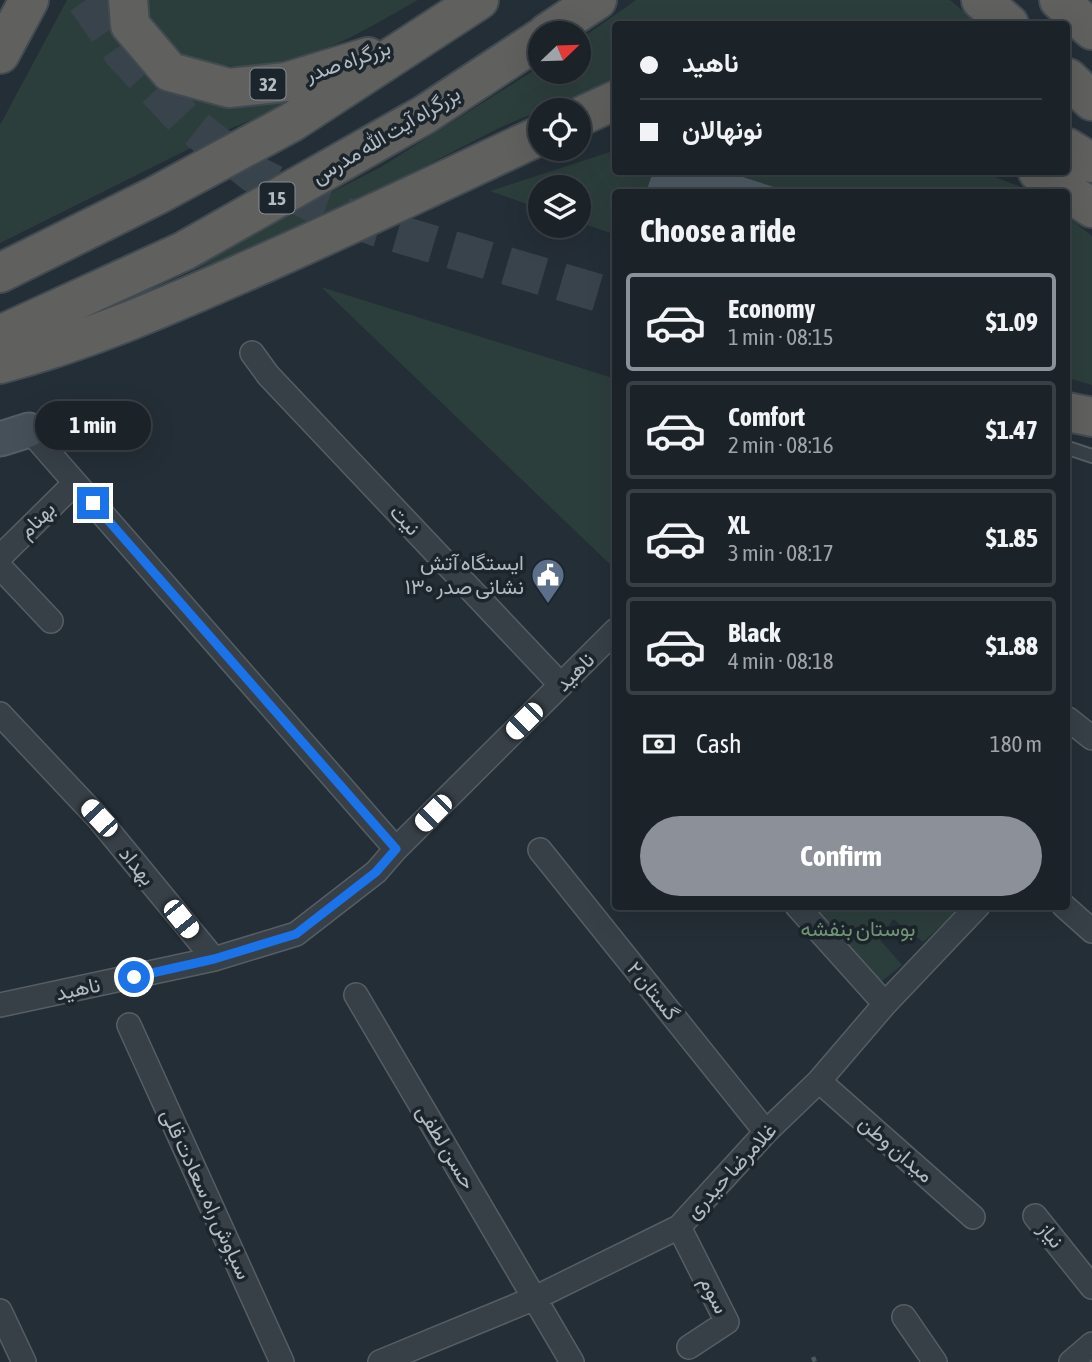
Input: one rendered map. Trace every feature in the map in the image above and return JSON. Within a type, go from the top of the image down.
[{"type":"highway","points":[[0,54],[29,0]]},
{"type":"highway","name":"بزرگراه صدر","points":[[128,0],[130,25],[170,72],[229,88],[286,82],[328,71],[444,25]]},
{"type":"highway","points":[[0,273],[157,195],[292,122],[479,0]]},
{"type":"highway","points":[[565,21],[597,0]]},
{"type":"highway","points":[[981,0],[1006,21]]},
{"type":"highway","points":[[1059,0],[1092,30]]},
{"type":"highway","name":"بزرگراه آیت الله مدرس","points":[[0,335],[184,250],[424,115],[528,47]]},
{"type":"highway","points":[[1070,80],[1092,101]]},
{"type":"highway","points":[[591,111],[612,102]]},
{"type":"highway","points":[[591,135],[612,132]]},
{"type":"highway","points":[[0,364],[57,349],[128,324],[528,144]]},
{"type":"highway","points":[[1070,149],[1092,163]]},
{"type":"highway","points":[[1042,175],[1064,189]]},
{"type":"highway","points":[[1070,193],[1092,208]]},
{"type":"highway","points":[[1070,412],[1092,417]]},
{"type":"street","name":"نیت","points":[[252,353],[268,375],[561,685]]},
{"type":"street","points":[[15,435],[75,483],[396,849]]},
{"type":"street","name":"بهنام","points":[[0,557],[75,483]]},
{"type":"street","points":[[0,566],[51,621]]},
{"type":"street","name":"ناهید","points":[[0,1005],[214,959],[296,934],[376,872],[612,634]]},
{"type":"street","name":"بهداد","points":[[0,714],[99,818],[214,959]]},
{"type":"street","points":[[1070,721],[1092,738]]},
{"type":"street","name":"گستان ۲","points":[[540,850],[766,1132]]},
{"type":"street","points":[[801,910],[885,1004]]},
{"type":"street","name":"غلامرضا حیدری","points":[[380,1362],[407,1357],[679,1227],[766,1132],[819,1082],[885,1004],[974,910]]},
{"type":"street","points":[[1068,910],[1092,931]]},
{"type":"street","name":"حسن لطفی","points":[[356,995],[572,1362]]},
{"type":"street","name":"سیاوش راه سعادت قلی","points":[[129,1026],[282,1362]]},
{"type":"street","name":"میدان وطن","points":[[819,1082],[973,1217]]},
{"type":"street","name":"نیاز","points":[[1035,1216],[1092,1287]]},
{"type":"street","name":"سوم","points":[[679,1227],[727,1322],[689,1347]]},
{"type":"street","points":[[0,1311],[24,1362]]},
{"type":"street","points":[[904,1317],[935,1362]]},
{"type":"street","points":[[1071,1362],[1092,1344]]},
{"type":"lane","points":[[1070,449],[1092,456]]},
{"type":"green space","points":[[67,0],[107,0],[116,33],[131,59],[151,78],[176,91],[203,99],[233,103],[295,102],[227,130],[0,243],[0,125]]},
{"type":"green space","points":[[144,0],[418,0],[347,39],[323,49],[299,58],[248,66],[210,64],[192,59],[176,50],[162,37]]},
{"type":"green space","points":[[636,0],[950,0],[975,21],[612,21],[612,81],[570,98],[528,98],[528,116],[330,215],[120,300],[381,167],[528,74],[528,84],[592,84],[592,31]]},
{"type":"green space","points":[[612,151],[612,175],[989,175],[1027,189],[612,189],[612,234],[591,226],[591,175],[539,175],[582,161],[591,161],[591,158]]},
{"type":"green space","points":[[528,179],[528,204],[490,191]]},
{"type":"green space","points":[[1070,219],[1092,236],[1092,385],[1070,379]]},
{"type":"green space","points":[[321,287],[612,378],[612,566]]},
{"type":"green space","name":"بوستان بنفشه","points":[[821,910],[960,910],[923,942],[893,919],[880,940],[902,965],[882,981],[852,957],[815,916]]},
{"type":"building","points":[[652,175],[736,175],[777,188],[777,189],[647,189]]},
{"type":"tunnel","points":[[86,0],[122,52],[185,120],[254,174],[323,208],[378,228],[612,297]]},
{"type":"place","name":"ایستگاه آتش نشانی صدر ۱۳۰","points":[[548,605]]},
{"type":"route","points":[[93,503],[396,849],[376,872],[296,934],[214,959],[134,977]]}]
